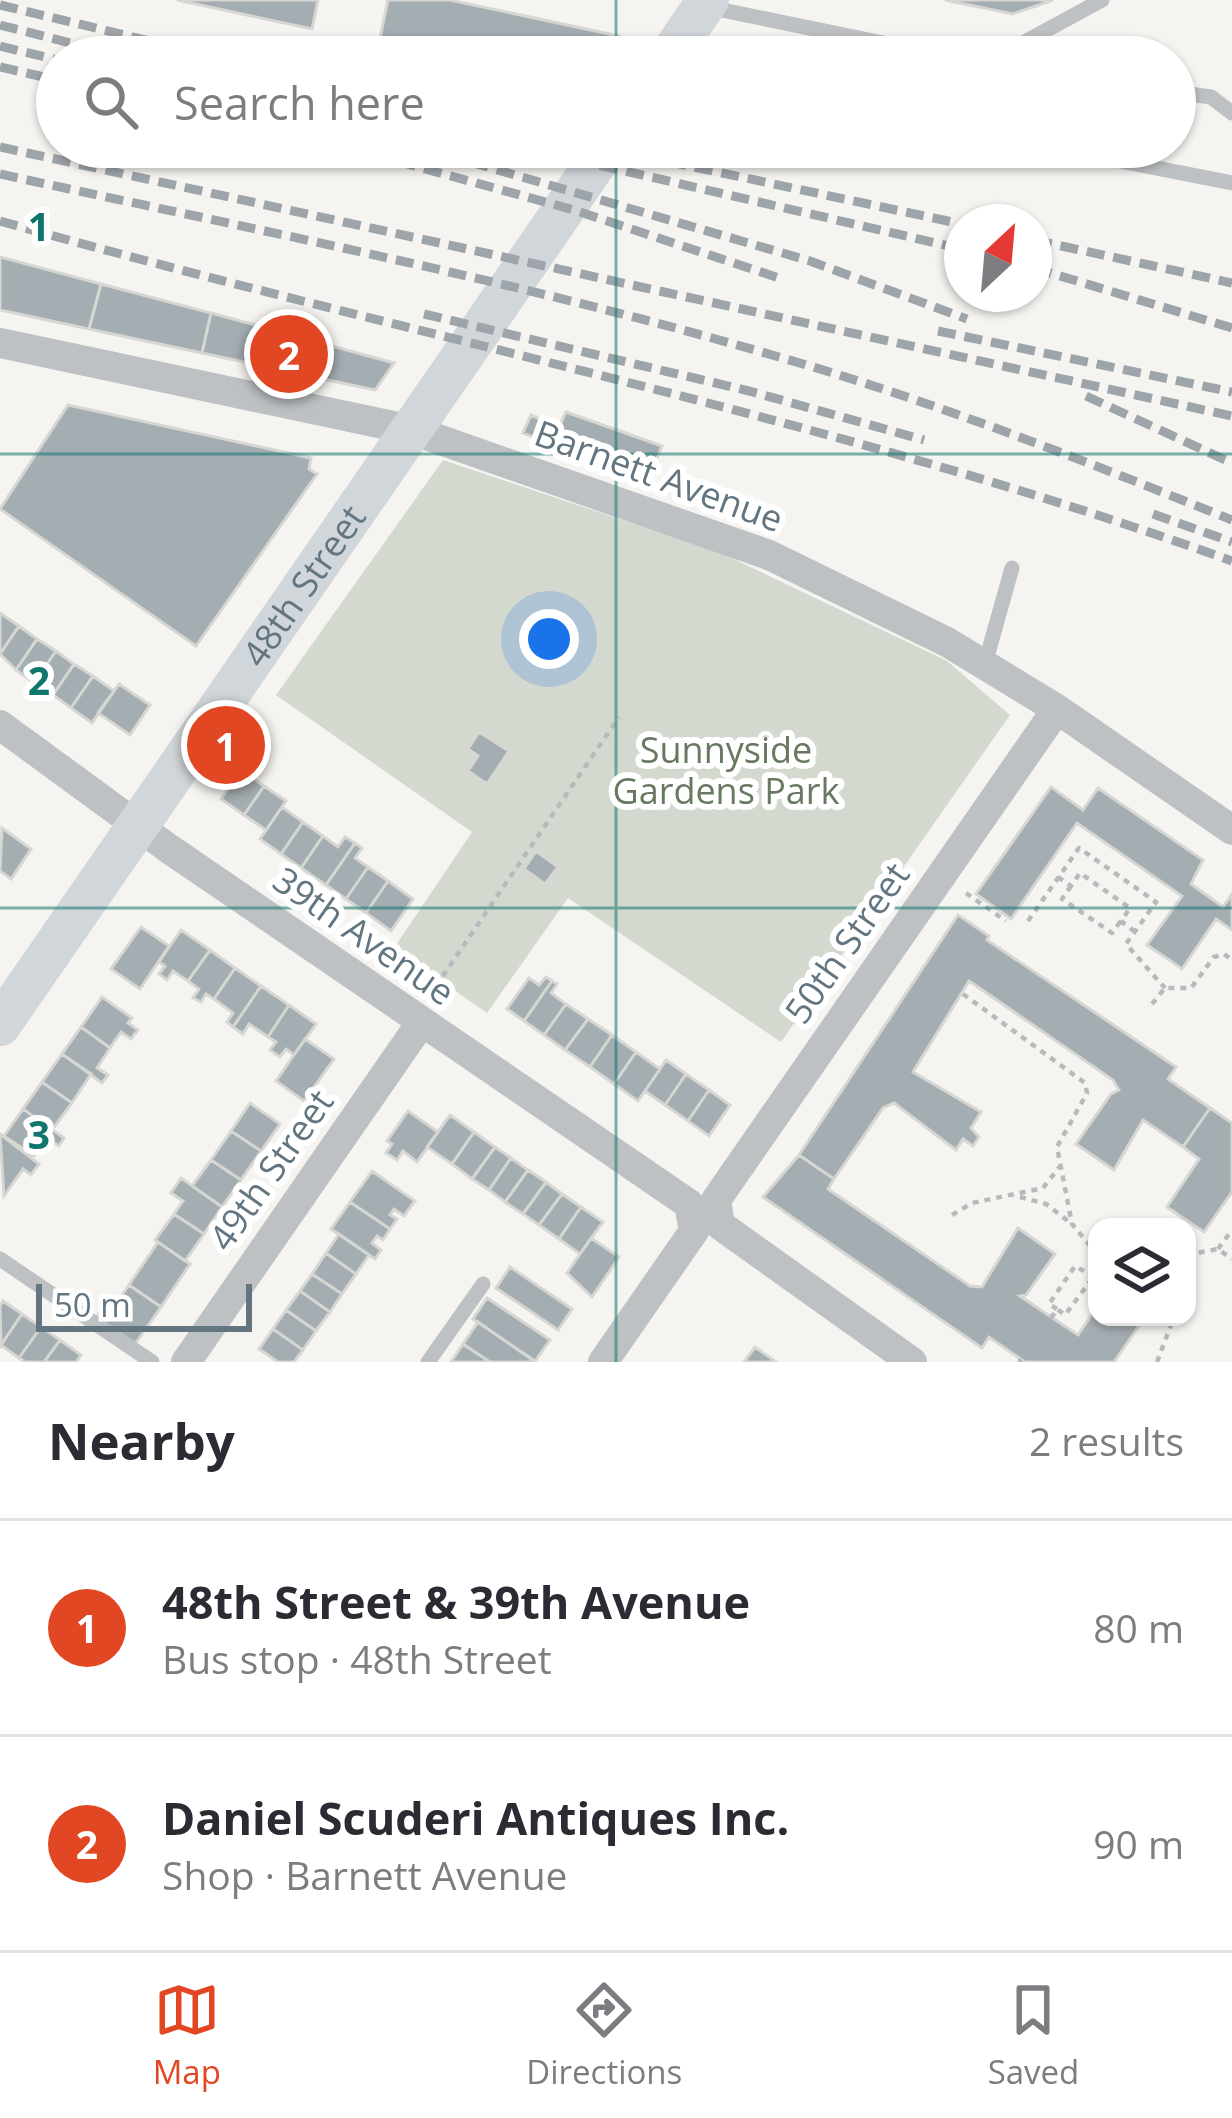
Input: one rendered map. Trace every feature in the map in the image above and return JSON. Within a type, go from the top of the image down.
[{"type":"street","points":[[679,36],[696,2]]},
{"type":"street","name":"48th Street","points":[[0,1025],[593,168]]},
{"type":"street","name":"Barnett Avenue","points":[[0,343],[412,430],[769,555],[985,664],[1232,830]]},
{"type":"street","name":"50th Street","points":[[912,1362],[720,1225],[716,1200],[1057,709]]},
{"type":"street","name":"39th Avenue","points":[[0,725],[137,826],[689,1204],[694,1231],[603,1362]]},
{"type":"street","name":"49th Street","points":[[186,1362],[421,1023]]},
{"type":"lane","points":[[1036,36],[1102,0]]},
{"type":"lane","points":[[696,2],[854,36]]},
{"type":"lane","points":[[1196,95],[1211,97],[1232,113]]},
{"type":"lane","points":[[1156,168],[1232,183]]},
{"type":"lane","points":[[985,664],[1012,568]]},
{"type":"lane","points":[[0,1259],[152,1362]]},
{"type":"lane","points":[[428,1362],[483,1284]]},
{"type":"path","points":[[436,986],[619,717]]},
{"type":"path","points":[[1028,921],[1078,848],[1156,902],[1126,944],[1130,955],[1165,988],[1191,988],[1214,958],[1224,954],[1232,959]]},
{"type":"path","points":[[1080,873],[1130,908],[1112,933],[1062,899],[1071,886],[1080,873]]},
{"type":"path","points":[[1058,877],[1071,886]]},
{"type":"path","points":[[962,890],[1006,922]]},
{"type":"path","points":[[1120,921],[1134,931]]},
{"type":"path","points":[[1153,1004],[1165,988]]},
{"type":"path","points":[[963,994],[1084,1083],[1087,1093],[1059,1140],[1072,1224]]},
{"type":"path","points":[[952,1216],[985,1199],[1020,1197],[1043,1188],[1061,1165]]},
{"type":"path","points":[[1020,1197],[1046,1204],[1088,1243]]},
{"type":"path","points":[[1218,1250],[1232,1230]]},
{"type":"path","points":[[1196,1254],[1218,1250],[1232,1258]]},
{"type":"path","points":[[1088,1271],[1075,1266],[1049,1304],[1065,1315],[1088,1282]]},
{"type":"path","points":[[1051,1318],[1058,1309]]},
{"type":"path","points":[[1157,1362],[1171,1326]]},
{"type":"green space","name":"Sunnyside Gardens Park","points":[[443,460],[721,553],[947,661],[1010,715],[781,1042],[568,898],[487,1013],[394,948],[472,832],[276,695]]},
{"type":"building","points":[[177,0],[318,0],[312,29]]},
{"type":"building","points":[[388,0],[450,0],[619,36],[380,36]]},
{"type":"building","points":[[945,0],[1053,0],[1013,14]]},
{"type":"building","points":[[0,257],[101,284],[89,329],[0,310]]},
{"type":"building","points":[[101,284],[211,313],[202,353],[89,329]]},
{"type":"building","points":[[211,313],[394,363],[375,390],[202,353]]},
{"type":"building","points":[[68,405],[311,458],[309,469],[317,474],[196,646],[0,509]]},
{"type":"building","points":[[566,412],[662,446],[646,484],[523,433],[531,415],[559,427]]},
{"type":"building","points":[[0,613],[19,626],[0,654]]},
{"type":"building","points":[[19,626],[37,639],[16,670],[0,654]]},
{"type":"building","points":[[37,639],[56,651],[34,683],[16,670]]},
{"type":"building","points":[[56,651],[74,664],[53,695],[34,683]]},
{"type":"building","points":[[74,664],[93,676],[71,708],[53,695]]},
{"type":"building","points":[[93,676],[114,691],[92,723],[71,708]]},
{"type":"building","points":[[119,684],[150,705],[130,735],[98,713]]},
{"type":"building","points":[[479,732],[509,751],[487,784],[468,771],[478,756],[468,749]]},
{"type":"building","points":[[241,770],[264,786],[244,815],[221,799]]},
{"type":"building","points":[[264,786],[286,801],[266,830],[244,815]]},
{"type":"building","points":[[1051,787],[1083,810],[1098,788],[1203,860],[1191,884],[1223,907],[1232,894],[1232,930],[1216,919],[1182,969],[1147,945],[1182,896],[1077,823],[1011,919],[976,894]]},
{"type":"building","points":[[282,807],[303,822],[281,854],[260,839]]},
{"type":"building","points":[[303,822],[323,836],[301,868],[281,854]]},
{"type":"building","points":[[2,828],[31,849],[11,879],[0,871]]},
{"type":"building","points":[[323,836],[338,847],[345,837],[355,843],[326,885],[301,868]]},
{"type":"building","points":[[355,843],[362,848],[355,858],[368,867],[346,899],[326,885]]},
{"type":"building","points":[[536,851],[558,867],[545,884],[524,869]]},
{"type":"building","points":[[368,867],[388,881],[366,913],[346,899]]},
{"type":"building","points":[[388,881],[413,899],[391,931],[366,913]]},
{"type":"building","points":[[958,915],[989,936],[987,940],[1176,1067],[1168,1079],[1210,1108],[1183,1147],[1143,1120],[1114,1170],[1076,1144],[1111,1094],[1119,1090],[1113,1080],[969,981],[913,1072],[981,1112],[971,1128],[979,1137],[973,1146],[963,1139],[956,1150],[894,1103],[883,1108],[834,1179],[799,1155]]},
{"type":"building","points":[[141,927],[169,946],[140,989],[111,969]]},
{"type":"building","points":[[181,930],[210,950],[188,981],[173,971],[167,980],[159,974],[165,966],[159,962]]},
{"type":"building","points":[[210,950],[235,968],[214,999],[206,994],[201,1002],[193,998],[199,989],[188,981]]},
{"type":"building","points":[[235,968],[261,986],[233,1027],[227,1022],[233,1013],[214,999]]},
{"type":"building","points":[[546,977],[552,981],[524,1021],[507,1009],[529,978],[539,985]]},
{"type":"building","points":[[552,981],[557,984],[551,993],[566,1004],[544,1035],[524,1021]]},
{"type":"building","points":[[261,986],[289,1005],[268,1037],[249,1024],[243,1034],[233,1027]]},
{"type":"building","points":[[102,997],[132,1018],[128,1023],[138,1030],[131,1039],[121,1032],[110,1048],[81,1027]]},
{"type":"building","points":[[566,1004],[588,1019],[565,1050],[544,1035]]},
{"type":"building","points":[[289,1005],[316,1024],[294,1055],[286,1049],[280,1057],[270,1050],[276,1042],[268,1037]]},
{"type":"building","points":[[588,1019],[612,1035],[590,1067],[565,1050]]},
{"type":"building","points":[[81,1027],[110,1048],[97,1068],[108,1075],[102,1083],[62,1054]]},
{"type":"building","points":[[612,1035],[636,1052],[614,1084],[590,1067]]},
{"type":"building","points":[[305,1039],[334,1059],[304,1101],[276,1081]]},
{"type":"building","points":[[636,1052],[660,1069],[638,1101],[614,1084]]},
{"type":"building","points":[[62,1054],[91,1074],[72,1103],[42,1082]]},
{"type":"building","points":[[666,1060],[686,1074],[665,1105],[645,1091]]},
{"type":"building","points":[[686,1074],[709,1090],[688,1121],[665,1105]]},
{"type":"building","points":[[42,1082],[72,1103],[52,1130],[23,1109]]},
{"type":"building","points":[[709,1090],[730,1105],[709,1136],[688,1121]]},
{"type":"building","points":[[250,1103],[280,1124],[261,1151],[231,1131]]},
{"type":"building","points":[[1210,1108],[1232,1123],[1232,1192],[1204,1232],[1196,1227],[1196,1218],[1183,1218],[1167,1207],[1199,1159],[1183,1147]]},
{"type":"building","points":[[23,1109],[64,1138],[59,1146],[47,1138],[34,1156],[4,1136]]},
{"type":"building","points":[[408,1111],[438,1132],[417,1162],[403,1151],[397,1160],[386,1153],[392,1144],[387,1141]]},
{"type":"building","points":[[450,1115],[474,1132],[452,1164],[427,1147]]},
{"type":"building","points":[[231,1131],[261,1151],[241,1180],[211,1160]]},
{"type":"building","points":[[474,1132],[495,1147],[472,1179],[452,1164]]},
{"type":"building","points":[[0,1134],[39,1164],[31,1175],[23,1169],[4,1196]]},
{"type":"building","points":[[495,1147],[511,1158],[489,1190],[472,1179]]},
{"type":"building","points":[[799,1155],[834,1179],[828,1189],[970,1286],[982,1287],[1018,1228],[1055,1254],[1026,1295],[1020,1296],[1078,1335],[1088,1320],[1088,1326],[1139,1326],[1114,1362],[1025,1362],[989,1337],[982,1348],[763,1197]]},
{"type":"building","points":[[511,1158],[528,1170],[505,1202],[489,1190]]},
{"type":"building","points":[[211,1160],[241,1180],[222,1207],[192,1186]]},
{"type":"building","points":[[528,1170],[546,1182],[523,1214],[505,1202]]},
{"type":"building","points":[[372,1171],[415,1201],[404,1216],[394,1209],[390,1215],[397,1219],[390,1229],[350,1202]]},
{"type":"building","points":[[181,1178],[222,1207],[204,1234],[174,1214],[183,1201],[171,1193]]},
{"type":"building","points":[[546,1182],[562,1194],[539,1225],[523,1214]]},
{"type":"building","points":[[562,1194],[581,1207],[559,1239],[539,1225]]},
{"type":"building","points":[[350,1202],[390,1229],[383,1240],[377,1236],[372,1243],[381,1250],[375,1259],[331,1229]]},
{"type":"building","points":[[581,1207],[603,1222],[580,1254],[559,1239]]},
{"type":"building","points":[[174,1214],[204,1234],[185,1261],[155,1240]]},
{"type":"building","points":[[339,1234],[369,1255],[356,1274],[326,1253]]},
{"type":"building","points":[[591,1238],[619,1257],[592,1297],[567,1273]]},
{"type":"building","points":[[158,1242],[190,1264],[161,1307],[129,1285]]},
{"type":"building","points":[[326,1253],[356,1274],[342,1294],[312,1274]]},
{"type":"building","points":[[510,1267],[572,1309],[558,1330],[496,1288]]},
{"type":"building","points":[[312,1274],[342,1294],[330,1312],[300,1291]]},
{"type":"building","points":[[129,1285],[161,1307],[133,1347],[102,1325],[106,1320],[98,1315],[104,1306],[111,1311]]},
{"type":"building","points":[[300,1291],[330,1312],[316,1331],[286,1310]]},
{"type":"building","points":[[487,1298],[550,1340],[535,1361],[473,1319]]},
{"type":"building","points":[[3,1301],[22,1314],[1,1345],[0,1306]]},
{"type":"building","points":[[286,1310],[316,1331],[303,1350],[273,1329]]},
{"type":"building","points":[[22,1314],[41,1327],[19,1358],[1,1345]]},
{"type":"building","points":[[478,1322],[534,1361],[490,1362],[463,1344]]},
{"type":"building","points":[[41,1327],[60,1340],[44,1362],[25,1362],[19,1358]]},
{"type":"building","points":[[273,1329],[303,1350],[294,1362],[278,1362],[259,1349]]},
{"type":"building","points":[[60,1340],[81,1355],[76,1362],[44,1362]]},
{"type":"building","points":[[463,1344],[490,1362],[451,1362]]},
{"type":"building","points":[[755,1347],[776,1362],[744,1362]]},
{"type":"railway","points":[[0,5],[129,36]]},
{"type":"railway","points":[[0,25],[43,36]]},
{"type":"railway","points":[[0,46],[36,55]]},
{"type":"railway","points":[[0,67],[36,75]]},
{"type":"railway","points":[[0,147],[36,155]]},
{"type":"railway","points":[[96,168],[1232,416]]},
{"type":"railway","points":[[422,168],[574,210],[782,279]]},
{"type":"railway","points":[[491,168],[810,261],[967,319]]},
{"type":"railway","points":[[612,168],[944,245]]},
{"type":"railway","points":[[698,168],[944,220]]},
{"type":"railway","points":[[0,174],[391,259],[683,330],[951,412],[1232,520]]},
{"type":"railway","points":[[0,221],[773,420],[927,463],[1232,561]]},
{"type":"railway","points":[[1052,244],[1232,283]]},
{"type":"railway","points":[[1052,273],[1232,328]]},
{"type":"railway","points":[[424,314],[749,391],[924,440]]},
{"type":"railway","points":[[938,331],[1232,392]]},
{"type":"railway","points":[[1086,396],[1232,463]]},
{"type":"railway","points":[[1153,514],[1232,542]]},
{"type":"place","name":"Daniel Scuderi Antiques Inc.","points":[[289,354]]},
{"type":"place","name":"48th Street & 39th Avenue","points":[[226,745]]}]
